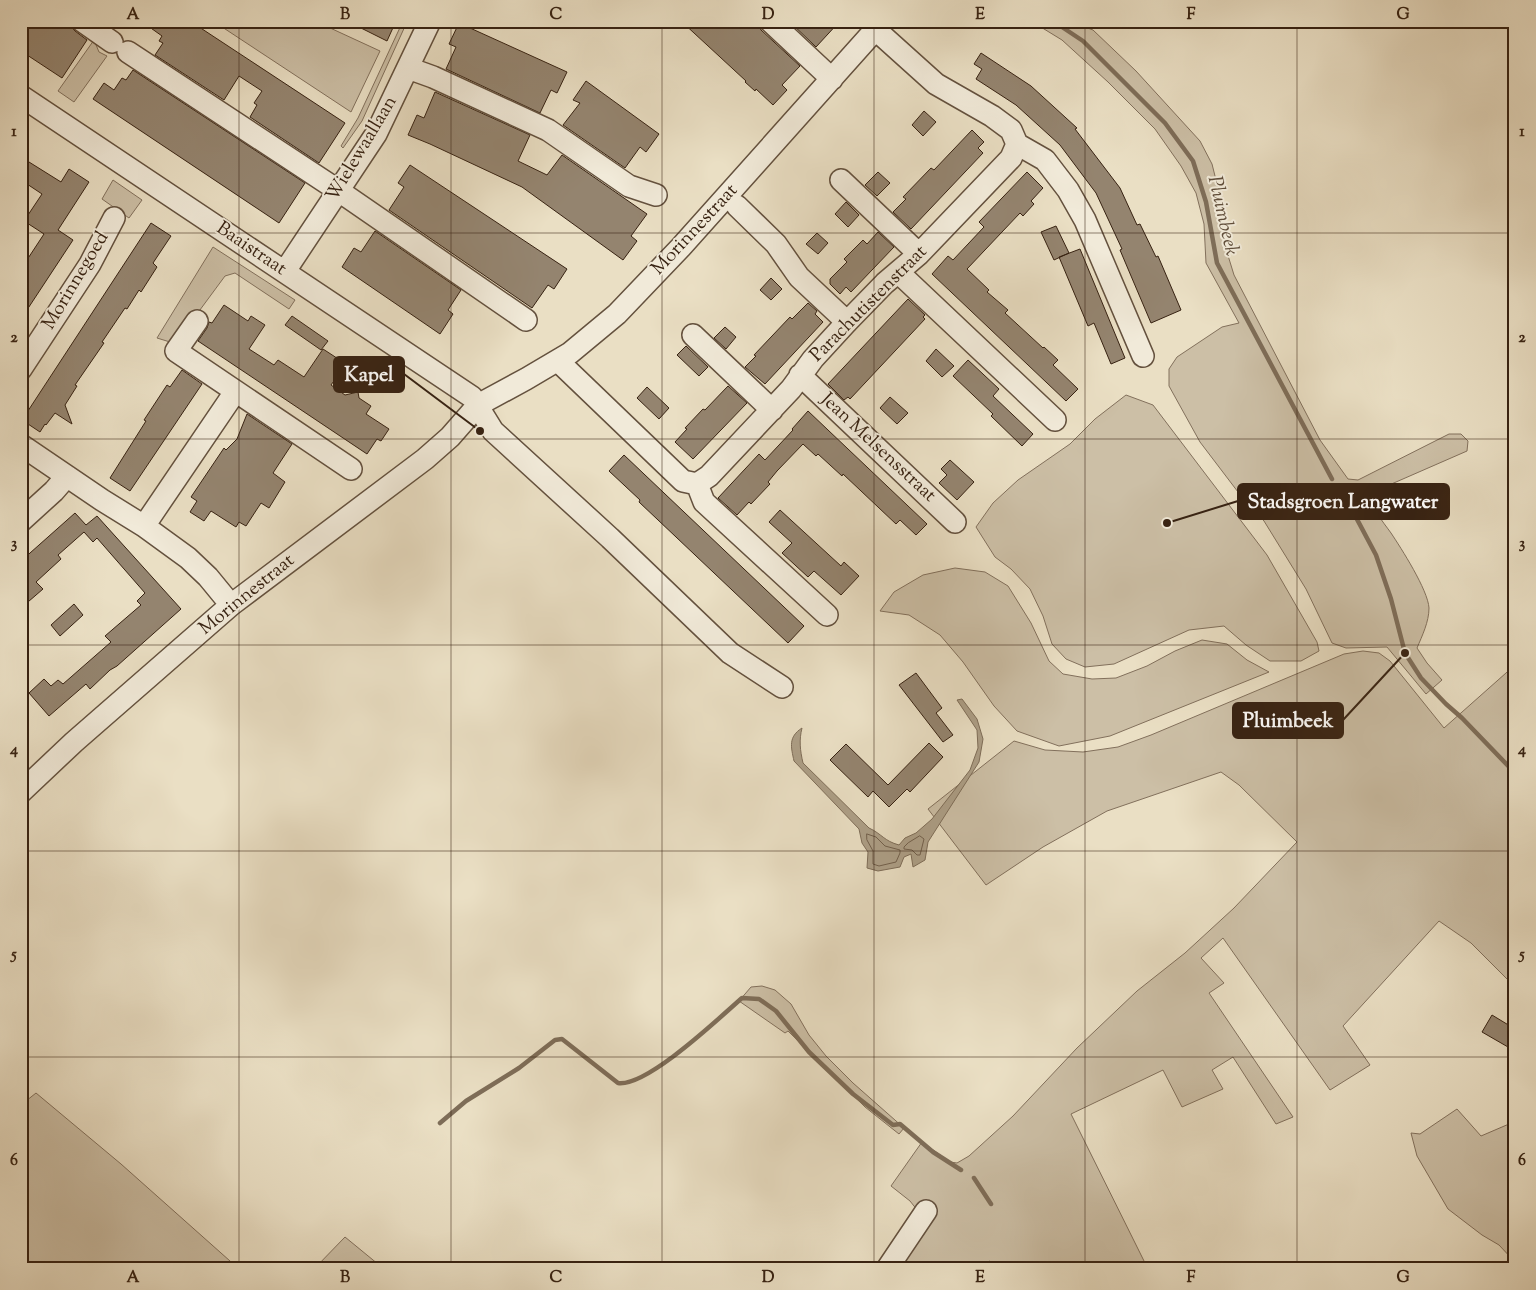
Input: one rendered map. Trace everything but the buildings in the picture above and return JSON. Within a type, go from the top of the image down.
[{"type":"street","points":[[82,21],[339,191],[526,320]]},
{"type":"street","name":"Wielewaallaan","points":[[285,272],[376,134],[430,21]]},
{"type":"street","points":[[770,21],[832,78]]},
{"type":"street","points":[[879,25],[936,84],[992,116],[1011,130],[1017,144],[1045,160],[1068,190],[1085,220],[1143,356]]},
{"type":"street","name":"Morinnestraat","points":[[21,792],[231,605],[425,459],[450,437],[478,405],[558,361],[585,341],[627,304],[681,247],[879,25]]},
{"type":"street","points":[[408,68],[433,77],[548,130],[629,186],[656,195]]},
{"type":"street","name":"Baaistraat","points":[[21,96],[472,396],[478,405]]},
{"type":"street","name":"Parachutistenstraat","points":[[697,484],[709,476],[791,390],[813,359],[847,322],[885,283],[919,254],[1011,158],[1017,144]]},
{"type":"street","points":[[841,180],[919,254]]},
{"type":"street","points":[[737,206],[776,244],[799,277],[847,322]]},
{"type":"street","name":"Morinnegoed","points":[[21,369],[90,264],[114,218]]},
{"type":"street","points":[[898,272],[1055,420]]},
{"type":"street","points":[[197,321],[176,351],[351,469]]},
{"type":"street","points":[[693,336],[772,410]]},
{"type":"street","points":[[558,361],[683,481],[697,484],[704,502],[826,616]]},
{"type":"street","name":"Jean Melsensstraat","points":[[800,375],[955,522]]},
{"type":"street","points":[[144,526],[235,392]]},
{"type":"street","points":[[478,405],[493,430],[610,538],[730,653],[782,687]]},
{"type":"street","points":[[21,445],[144,526],[188,558],[208,577],[231,605]]},
{"type":"street","points":[[21,521],[68,476]]},
{"type":"street","points":[[887,1269],[926,1211]]},
{"type":"shaded area","points":[[213,21],[315,21],[380,51],[351,112]]},
{"type":"shaded area","points":[[403,21],[412,21],[406,24],[362,121],[343,148],[341,146],[358,118]]},
{"type":"shaded area","points":[[1031,21],[1069,21],[1093,30],[1136,71],[1200,141],[1212,164],[1223,208],[1222,236],[1234,275],[1320,440],[1348,479],[1358,480],[1449,434],[1461,434],[1468,441],[1467,451],[1380,489],[1373,496],[1379,516],[1413,569],[1427,600],[1429,608],[1428,618],[1417,648],[1442,680],[1426,694],[1387,647],[1346,648],[1332,643],[1306,589],[1264,521],[1238,492],[1200,442],[1169,386],[1169,369],[1177,357],[1222,327],[1239,323],[1206,263],[1204,224],[1196,193],[1181,166],[1155,129],[1062,40]]},
{"type":"shaded area","points":[[94,40],[99,52],[107,56],[74,102],[58,91]]},
{"type":"shaded area","points":[[113,180],[142,200],[129,218],[102,199]]},
{"type":"shaded area","points":[[213,247],[295,300],[289,309],[235,273],[225,276],[177,341],[170,342],[157,338]]},
{"type":"shaded area","points":[[1126,395],[1153,405],[1267,555],[1317,642],[1319,651],[1301,661],[1270,661],[1246,645],[1224,626],[1189,630],[1114,664],[1085,667],[1066,659],[1052,644],[1043,616],[1030,589],[1011,569],[995,557],[976,527],[993,503],[1018,480],[1070,444],[1095,419]]},
{"type":"shaded area","points":[[955,568],[985,572],[1008,586],[1031,623],[1049,661],[1063,674],[1092,679],[1116,678],[1147,666],[1175,651],[1202,640],[1227,644],[1247,660],[1269,672],[1110,736],[1059,746],[1017,731],[994,706],[963,662],[940,635],[909,615],[880,611],[894,592],[923,575]]},
{"type":"shaded area","points":[[1363,651],[1379,653],[1390,661],[1444,728],[1515,665],[1515,987],[1471,943],[1439,921],[1343,1026],[1370,1065],[1330,1090],[1223,938],[1201,958],[1224,983],[1209,993],[1293,1117],[1276,1124],[1233,1057],[1212,1070],[1223,1089],[1182,1107],[1163,1070],[1071,1114],[1148,1269],[992,1269],[990,1261],[983,1264],[985,1269],[889,1269],[918,1211],[910,1201],[891,1186],[922,1142],[950,1162],[957,1163],[969,1156],[1013,1116],[1077,1048],[1137,991],[1185,953],[1234,908],[1297,842],[1239,785],[1221,772],[1107,811],[1043,847],[986,885],[928,809],[1014,741],[1045,750],[1083,752],[1118,747],[1344,654]]},
{"type":"shaded area","points":[[762,986],[775,990],[791,1004],[809,1035],[826,1056],[853,1083],[904,1128],[899,1134],[865,1107],[788,1031],[785,1033],[739,1001],[751,987]]},
{"type":"shaded area","points":[[1514,1081],[1515,1269],[1510,1269],[1514,1261],[1499,1245],[1482,1235],[1448,1209],[1417,1156],[1411,1133],[1420,1134],[1457,1109],[1481,1136],[1509,1124]]},
{"type":"shaded area","points":[[36,1093],[121,1164],[239,1269],[21,1269],[26,1262],[21,1257],[21,1105]]},
{"type":"shaded area","points":[[345,1237],[384,1269],[314,1269]]},
{"type":"water","points":[[962,699],[977,719],[983,739],[979,762],[928,842],[925,860],[913,867],[911,854],[904,857],[900,867],[878,871],[867,868],[868,852],[862,843],[859,829],[794,761],[792,743],[794,735],[802,728],[800,745],[803,763],[869,828],[890,842],[899,845],[905,838],[916,833],[932,819],[970,770],[978,748],[977,730],[957,700]]},
{"type":"waterway","name":"Pluimbeek","points":[[1053,21],[1083,41],[1165,123],[1193,161],[1206,202],[1217,263],[1332,479]]},
{"type":"waterway","name":"Pluimbeek","points":[[1342,491],[1376,555],[1391,599],[1405,653],[1421,678],[1515,773]]},
{"type":"waterway","name":"Pluimbeek","points":[[1515,856],[1513,924],[1515,927]]},
{"type":"waterway","points":[[440,1123],[466,1101],[519,1068],[555,1040],[562,1039],[618,1083],[631,1081],[646,1074],[682,1050],[742,998],[759,999],[776,1011],[809,1052],[853,1094],[893,1125],[900,1124],[933,1152],[961,1170]]},
{"type":"waterway","points":[[974,1178],[991,1204]]},
{"type":"place","name":"Kapel","points":[[480,431]]},
{"type":"place","name":"Stadsgroen Langwater","points":[[1167,523]]},
{"type":"place","name":"Pluimbeek","points":[[1405,653]]}]
